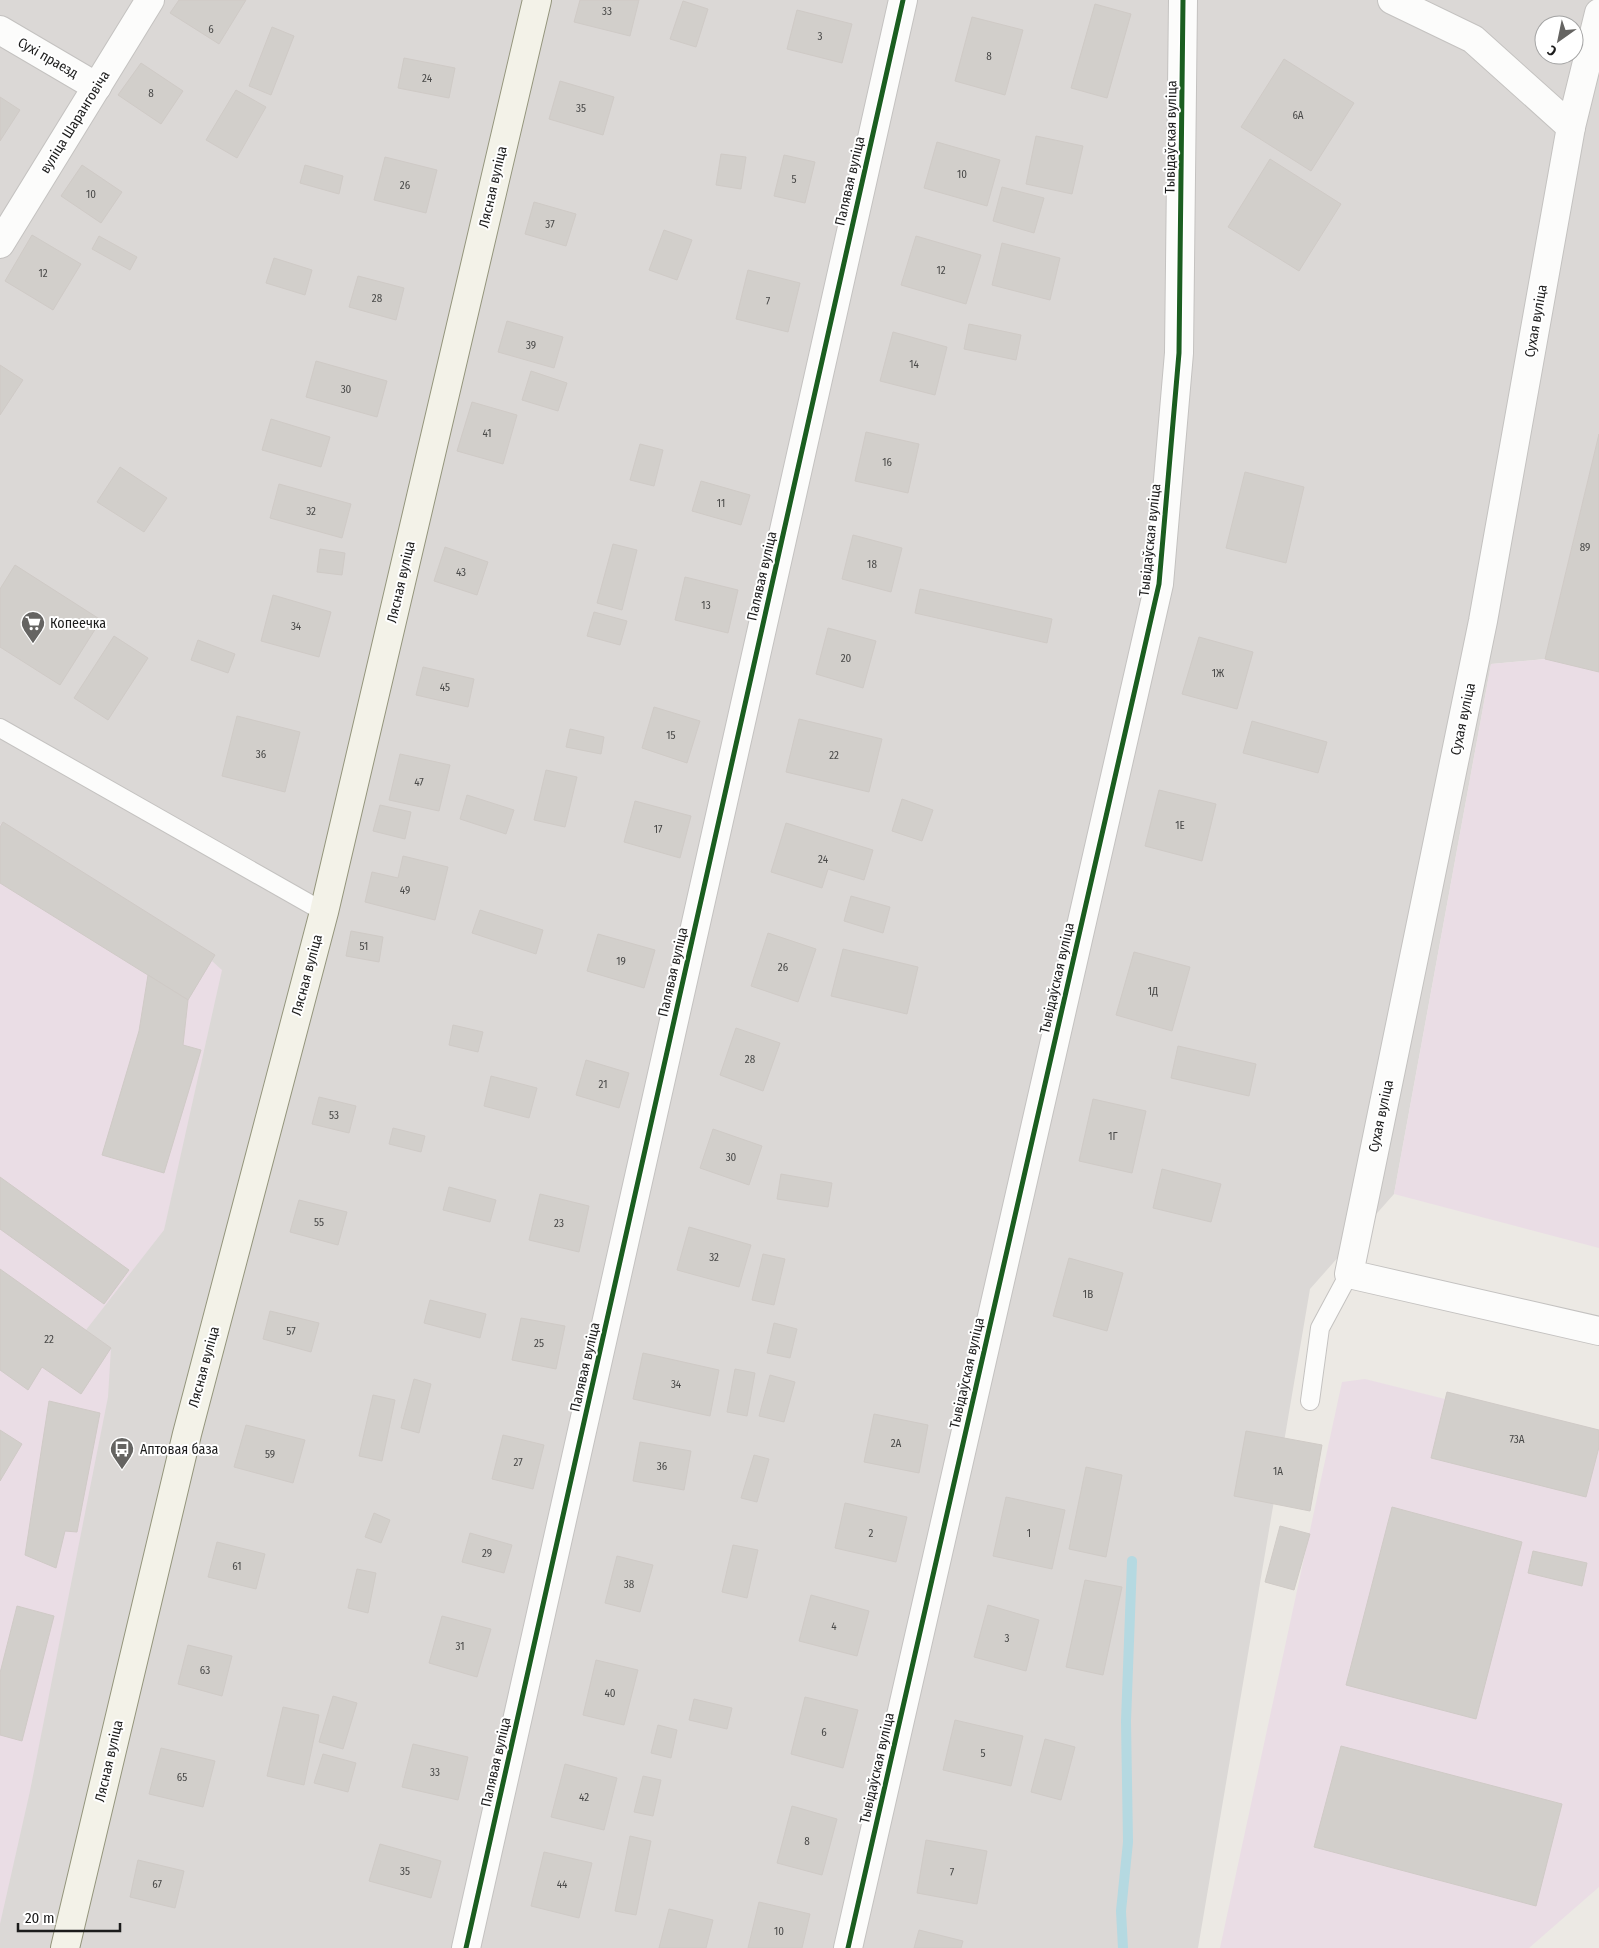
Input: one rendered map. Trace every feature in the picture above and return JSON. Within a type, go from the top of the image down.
[{"type":"main road","name":"Лясная вуліца","points":[[65,1948],[186,1434],[324,912],[537,0]]},
{"type":"street","name":"вуліца Шаранговіча","points":[[0,244],[150,0]]},
{"type":"street","name":"Палявая вуліца","points":[[466,1948],[902,0]]},
{"type":"street","name":"Тывідаўская вуліца","points":[[848,1948],[1159,584],[1179,353],[1183,0]]},
{"type":"street","points":[[1392,0],[1473,39],[1571,127]]},
{"type":"street","name":"Сухая вуліца","points":[[1349,1274],[1483,621],[1571,127],[1599,13]]},
{"type":"street","name":"Сухі праезд","points":[[0,30],[97,87]]},
{"type":"street","points":[[1349,1274],[1599,1331]]},
{"type":"lane","points":[[0,728],[324,912]]},
{"type":"lane","points":[[1310,1401],[1320,1328],[1349,1274]]},
{"type":"shaded area","points":[[0,0],[1599,0],[1599,434],[1545,659],[1491,664],[1394,1194],[1310,1289],[1198,1948],[0,1948]]},
{"type":"shaded area","points":[[1599,434],[1599,1248],[1394,1194],[1491,664],[1545,659]]},
{"type":"shaded area","points":[[3,822],[215,955],[212,961],[222,970],[164,1230],[86,1330],[111,1348],[108,1397],[30,1791],[0,1924],[0,825]]},
{"type":"shaded area","points":[[1365,1379],[1445,1399],[1447,1392],[1599,1430],[1599,1887],[1529,1948],[1220,1948],[1342,1382]]},
{"type":"building","points":[[179,0],[246,0],[219,44],[170,13]]},
{"type":"building","points":[[580,0],[639,0],[630,36],[574,22]]},
{"type":"building","points":[[683,1],[708,9],[696,47],[670,39]]},
{"type":"building","points":[[1095,4],[1131,14],[1107,98],[1071,88]]},
{"type":"building","points":[[797,10],[852,24],[842,63],[787,49]]},
{"type":"building","points":[[972,17],[1023,30],[1005,95],[955,81]]},
{"type":"building","points":[[272,27],[294,36],[271,95],[249,86]]},
{"type":"building","points":[[404,58],[455,68],[449,98],[398,88]]},
{"type":"building","points":[[1284,59],[1354,103],[1311,171],[1241,127]]},
{"type":"building","points":[[141,63],[183,91],[161,124],[118,95]]},
{"type":"building","points":[[560,81],[614,97],[603,135],[549,119]]},
{"type":"building","points":[[236,90],[266,107],[237,158],[206,140]]},
{"type":"building","points":[[0,97],[20,110],[0,141]]},
{"type":"building","points":[[1036,136],[1083,146],[1072,194],[1026,184]]},
{"type":"building","points":[[937,142],[1000,160],[987,206],[924,188]]},
{"type":"building","points":[[721,154],[746,157],[741,189],[716,185]]},
{"type":"building","points":[[784,155],[815,162],[805,203],[774,196]]},
{"type":"building","points":[[385,157],[437,170],[426,213],[374,200]]},
{"type":"building","points":[[1270,159],[1341,204],[1299,271],[1228,227]]},
{"type":"building","points":[[82,165],[122,192],[101,223],[61,196]]},
{"type":"building","points":[[305,165],[343,176],[339,194],[300,183]]},
{"type":"building","points":[[1002,187],[1044,198],[1034,233],[993,221]]},
{"type":"building","points":[[534,202],[576,214],[566,246],[525,234]]},
{"type":"building","points":[[664,230],[692,240],[677,280],[649,270]]},
{"type":"building","points":[[32,235],[81,264],[53,310],[5,281]]},
{"type":"building","points":[[99,236],[137,257],[130,270],[92,249]]},
{"type":"building","points":[[916,236],[981,255],[966,304],[901,285]]},
{"type":"building","points":[[1002,243],[1060,258],[1050,300],[992,285]]},
{"type":"building","points":[[274,258],[312,270],[305,295],[266,283]]},
{"type":"building","points":[[748,270],[800,283],[788,332],[736,319]]},
{"type":"building","points":[[358,276],[404,288],[396,320],[349,307]]},
{"type":"building","points":[[507,321],[563,337],[554,368],[498,352]]},
{"type":"building","points":[[969,324],[1021,335],[1016,360],[964,349]]},
{"type":"building","points":[[893,332],[947,347],[935,395],[880,381]]},
{"type":"building","points":[[316,361],[387,381],[377,417],[306,397]]},
{"type":"building","points":[[0,365],[23,380],[0,415]]},
{"type":"building","points":[[531,371],[567,383],[558,411],[522,400]]},
{"type":"building","points":[[472,402],[517,415],[503,464],[457,451]]},
{"type":"building","points":[[271,419],[330,437],[321,467],[262,450]]},
{"type":"building","points":[[866,432],[919,444],[908,493],[855,481]]},
{"type":"building","points":[[1599,434],[1599,672],[1545,659]]},
{"type":"building","points":[[640,444],[663,450],[654,486],[630,480]]},
{"type":"building","points":[[120,467],[167,498],[144,532],[97,502]]},
{"type":"building","points":[[1245,472],[1304,487],[1286,563],[1226,548]]},
{"type":"building","points":[[701,481],[750,495],[741,525],[692,511]]},
{"type":"building","points":[[279,484],[351,504],[342,538],[270,518]]},
{"type":"building","points":[[853,535],[902,548],[891,592],[842,579]]},
{"type":"building","points":[[613,544],[637,550],[622,610],[597,603]]},
{"type":"building","points":[[445,547],[488,562],[477,595],[434,581]]},
{"type":"building","points":[[320,549],[345,553],[342,575],[317,572]]},
{"type":"building","points":[[15,565],[101,620],[60,685],[0,647],[0,589]]},
{"type":"building","points":[[685,577],[738,590],[728,633],[675,620]]},
{"type":"building","points":[[920,589],[1052,619],[1047,643],[915,613]]},
{"type":"building","points":[[273,595],[331,612],[319,657],[261,641]]},
{"type":"building","points":[[594,612],[627,621],[620,645],[587,636]]},
{"type":"building","points":[[828,628],[876,641],[863,688],[816,674]]},
{"type":"building","points":[[114,636],[148,658],[108,720],[74,698]]},
{"type":"building","points":[[1199,637],[1253,652],[1237,709],[1182,694]]},
{"type":"building","points":[[198,640],[235,654],[228,673],[191,660]]},
{"type":"building","points":[[423,667],[474,679],[468,707],[416,695]]},
{"type":"building","points":[[654,707],[700,721],[687,763],[642,748]]},
{"type":"building","points":[[237,716],[300,732],[285,792],[222,776]]},
{"type":"building","points":[[799,719],[882,739],[869,792],[786,772]]},
{"type":"building","points":[[1252,721],[1327,742],[1318,773],[1243,753]]},
{"type":"building","points":[[570,729],[604,737],[601,754],[566,747]]},
{"type":"building","points":[[400,754],[450,765],[439,811],[389,800]]},
{"type":"building","points":[[546,770],[577,777],[565,827],[534,820]]},
{"type":"building","points":[[1159,790],[1216,804],[1202,861],[1145,846]]},
{"type":"building","points":[[467,795],[514,810],[506,834],[460,819]]},
{"type":"building","points":[[902,799],[933,810],[922,841],[892,831]]},
{"type":"building","points":[[635,801],[691,816],[680,858],[624,842]]},
{"type":"building","points":[[380,805],[411,812],[405,839],[373,831]]},
{"type":"building","points":[[3,822],[215,955],[188,1000],[0,883],[0,827]]},
{"type":"building","points":[[786,823],[873,850],[864,880],[828,869],[822,888],[771,872]]},
{"type":"building","points":[[403,856],[448,867],[435,920],[365,902],[372,872],[398,878]]},
{"type":"building","points":[[851,896],[890,907],[883,933],[844,921]]},
{"type":"building","points":[[480,910],[543,930],[536,954],[472,933]]},
{"type":"building","points":[[351,931],[383,937],[379,962],[346,956]]},
{"type":"building","points":[[768,933],[816,949],[798,1002],[751,986]]},
{"type":"building","points":[[598,934],[655,950],[644,988],[587,971]]},
{"type":"building","points":[[843,949],[918,967],[907,1014],[831,996]]},
{"type":"building","points":[[1134,952],[1190,967],[1172,1031],[1116,1015]]},
{"type":"building","points":[[148,975],[188,1000],[183,1045],[201,1050],[164,1173],[102,1155],[139,1031]]},
{"type":"building","points":[[453,1025],[483,1032],[478,1052],[449,1045]]},
{"type":"building","points":[[736,1028],[780,1043],[763,1091],[720,1075]]},
{"type":"building","points":[[1178,1046],[1256,1064],[1249,1096],[1171,1078]]},
{"type":"building","points":[[586,1060],[629,1073],[619,1108],[576,1095]]},
{"type":"building","points":[[491,1076],[537,1088],[529,1118],[484,1106]]},
{"type":"building","points":[[319,1097],[356,1106],[349,1133],[312,1124]]},
{"type":"building","points":[[1093,1099],[1146,1111],[1132,1173],[1079,1161]]},
{"type":"building","points":[[393,1128],[425,1136],[421,1152],[389,1144]]},
{"type":"building","points":[[713,1129],[762,1146],[749,1185],[700,1168]]},
{"type":"building","points":[[1162,1169],[1221,1184],[1211,1222],[1153,1208]]},
{"type":"building","points":[[781,1174],[832,1183],[828,1207],[777,1199]]},
{"type":"building","points":[[0,1177],[129,1270],[104,1304],[0,1229]]},
{"type":"building","points":[[449,1187],[496,1200],[490,1222],[443,1210]]},
{"type":"building","points":[[540,1194],[589,1206],[579,1252],[529,1240]]},
{"type":"building","points":[[299,1200],[347,1212],[338,1245],[290,1232]]},
{"type":"building","points":[[689,1227],[751,1245],[739,1287],[677,1270]]},
{"type":"building","points":[[763,1254],[785,1259],[774,1305],[752,1300]]},
{"type":"building","points":[[1069,1258],[1123,1273],[1107,1331],[1053,1316]]},
{"type":"building","points":[[0,1269],[111,1348],[81,1394],[42,1367],[28,1390],[0,1370]]},
{"type":"building","points":[[430,1300],[486,1314],[480,1338],[424,1323]]},
{"type":"building","points":[[270,1311],[319,1323],[311,1352],[263,1339]]},
{"type":"building","points":[[521,1318],[565,1326],[556,1369],[512,1360]]},
{"type":"building","points":[[774,1323],[797,1329],[790,1358],[767,1353]]},
{"type":"building","points":[[643,1353],[719,1370],[710,1416],[633,1399]]},
{"type":"building","points":[[735,1369],[755,1373],[747,1416],[727,1412]]},
{"type":"building","points":[[770,1375],[795,1382],[784,1422],[759,1416]]},
{"type":"building","points":[[414,1379],[431,1384],[419,1433],[401,1428]]},
{"type":"building","points":[[1447,1392],[1599,1430],[1599,1447],[1586,1497],[1431,1458]]},
{"type":"building","points":[[373,1395],[395,1400],[382,1461],[359,1456]]},
{"type":"building","points":[[49,1401],[100,1413],[77,1532],[65,1531],[56,1568],[25,1555]]},
{"type":"building","points":[[874,1414],[928,1425],[919,1473],[864,1462]]},
{"type":"building","points":[[246,1425],[305,1440],[293,1483],[234,1467]]},
{"type":"building","points":[[0,1430],[22,1444],[0,1481]]},
{"type":"building","points":[[1246,1431],[1322,1445],[1310,1511],[1234,1496]]},
{"type":"building","points":[[503,1435],[544,1445],[533,1489],[492,1479]]},
{"type":"building","points":[[640,1442],[691,1451],[684,1490],[633,1481]]},
{"type":"building","points":[[754,1455],[769,1459],[757,1502],[741,1498]]},
{"type":"building","points":[[1086,1467],[1122,1475],[1106,1557],[1069,1549]]},
{"type":"building","points":[[1006,1497],[1065,1510],[1052,1569],[993,1556]]},
{"type":"building","points":[[845,1503],[907,1517],[896,1562],[835,1548]]},
{"type":"building","points":[[1392,1507],[1522,1542],[1476,1719],[1346,1685]]},
{"type":"building","points":[[374,1513],[390,1520],[381,1543],[365,1537]]},
{"type":"building","points":[[1280,1526],[1310,1534],[1294,1590],[1265,1582]]},
{"type":"building","points":[[470,1533],[512,1545],[504,1573],[462,1562]]},
{"type":"building","points":[[217,1542],[265,1554],[256,1589],[208,1577]]},
{"type":"building","points":[[733,1545],[758,1550],[747,1598],[722,1592]]},
{"type":"building","points":[[1533,1551],[1587,1563],[1582,1586],[1528,1573]]},
{"type":"building","points":[[617,1556],[653,1565],[640,1612],[605,1603]]},
{"type":"building","points":[[357,1569],[376,1573],[368,1613],[348,1608]]},
{"type":"building","points":[[1085,1580],[1122,1587],[1103,1675],[1066,1667]]},
{"type":"building","points":[[811,1595],[869,1611],[857,1656],[799,1641]]},
{"type":"building","points":[[988,1605],[1039,1620],[1026,1671],[974,1657]]},
{"type":"building","points":[[17,1606],[54,1616],[22,1741],[0,1735],[0,1673]]},
{"type":"building","points":[[442,1616],[491,1629],[477,1677],[429,1663]]},
{"type":"building","points":[[188,1645],[232,1656],[222,1696],[178,1684]]},
{"type":"building","points":[[596,1660],[638,1670],[624,1725],[583,1715]]},
{"type":"building","points":[[333,1696],[357,1703],[343,1749],[319,1742]]},
{"type":"building","points":[[805,1697],[858,1710],[843,1768],[791,1754]]},
{"type":"building","points":[[694,1699],[732,1708],[727,1729],[689,1720]]},
{"type":"building","points":[[283,1707],[319,1715],[304,1785],[267,1776]]},
{"type":"building","points":[[955,1720],[1023,1736],[1011,1786],[943,1770]]},
{"type":"building","points":[[658,1725],[677,1730],[671,1758],[651,1753]]},
{"type":"building","points":[[1045,1739],[1075,1747],[1061,1800],[1031,1792]]},
{"type":"building","points":[[413,1744],[468,1757],[458,1800],[402,1787]]},
{"type":"building","points":[[1341,1746],[1562,1804],[1536,1906],[1314,1847]]},
{"type":"building","points":[[161,1748],[215,1761],[203,1807],[149,1794]]},
{"type":"building","points":[[323,1754],[356,1763],[348,1792],[314,1783]]},
{"type":"building","points":[[565,1764],[617,1778],[604,1830],[551,1817]]},
{"type":"building","points":[[643,1776],[661,1780],[653,1816],[634,1812]]},
{"type":"building","points":[[792,1806],[837,1819],[822,1875],[777,1863]]},
{"type":"building","points":[[630,1836],[651,1841],[636,1915],[615,1911]]},
{"type":"building","points":[[926,1840],[987,1851],[977,1904],[917,1893]]},
{"type":"building","points":[[380,1844],[441,1861],[431,1898],[369,1881]]},
{"type":"building","points":[[544,1852],[592,1863],[579,1918],[531,1906]]},
{"type":"building","points":[[138,1860],[184,1871],[175,1908],[130,1897]]},
{"type":"building","points":[[759,1902],[810,1914],[802,1948],[748,1948]]},
{"type":"building","points":[[669,1909],[713,1920],[706,1948],[659,1948]]},
{"type":"building","points":[[919,1930],[963,1941],[961,1948],[914,1948]]},
{"type":"waterway","points":[[1123,1948],[1121,1911],[1128,1842],[1126,1721],[1132,1561]]},
{"type":"cycle path","points":[[466,1948],[903,0]]},
{"type":"cycle path","points":[[848,1948],[1159,584],[1179,353],[1183,0]]},
{"type":"place","name":"Копеечка","points":[[33,644]]},
{"type":"place","name":"Аптовая база","points":[[122,1470]]}]
